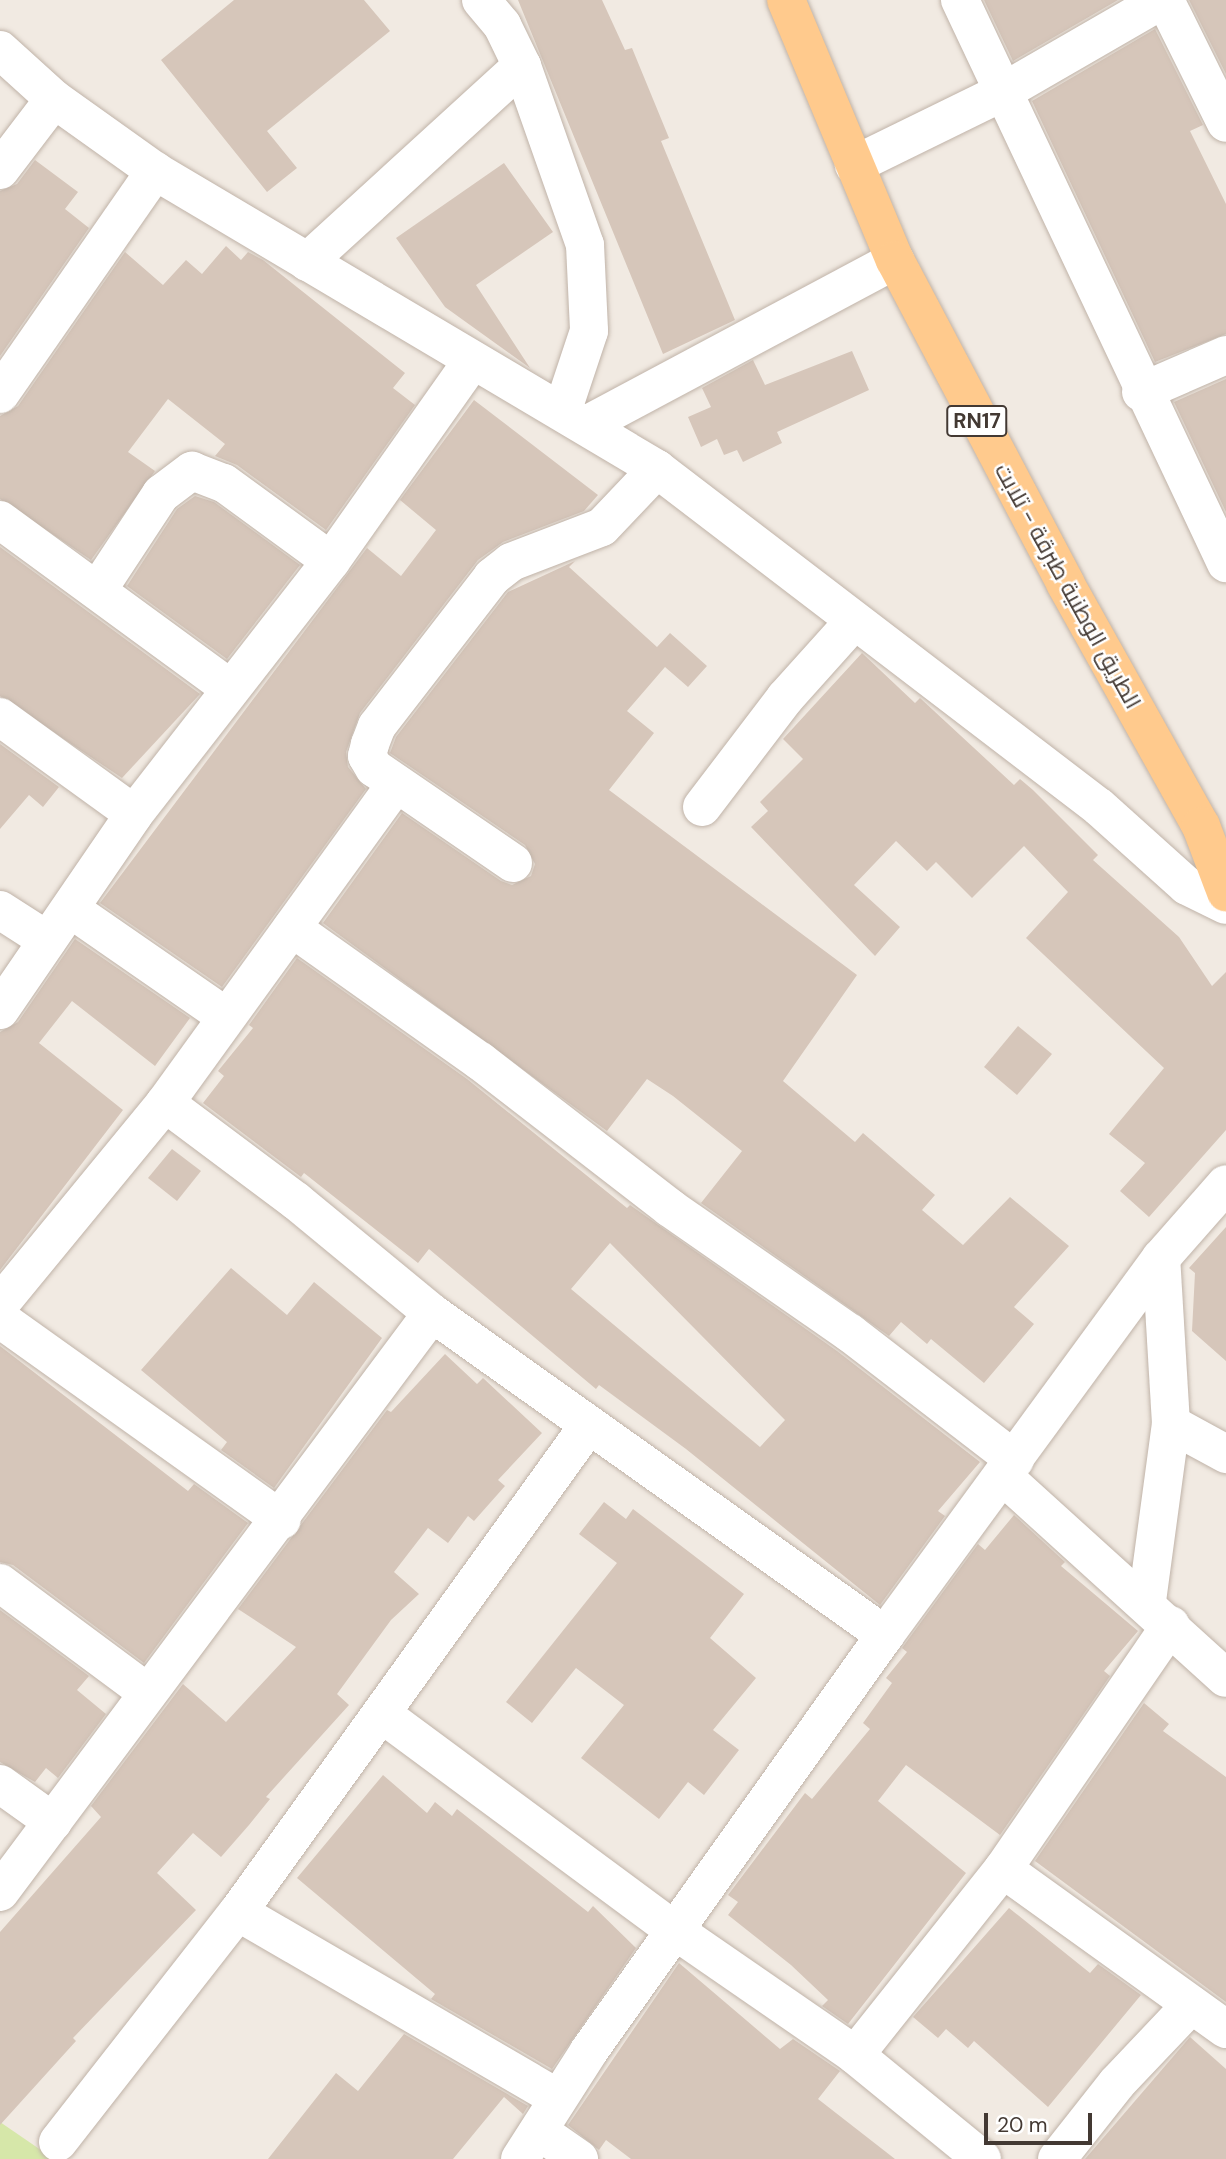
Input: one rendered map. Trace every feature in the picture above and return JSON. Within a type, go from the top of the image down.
[{"type":"main road","name":"الطريق الوطنية طبرقة - تلابت","points":[[786,0],[895,260],[1058,571],[1213,838],[1226,892]]},
{"type":"street","points":[[481,0],[502,25],[522,66],[585,245],[589,331],[576,416]]},
{"type":"street","points":[[960,0],[1141,392],[1226,563]]},
{"type":"street","points":[[854,164],[1001,93],[1163,0],[1226,123]]},
{"type":"street","points":[[0,50],[54,99],[155,171],[472,361],[576,416],[657,469],[1098,807],[1187,886],[1226,905]]},
{"type":"street","points":[[307,262],[522,66]]},
{"type":"street","points":[[0,170],[54,99]]},
{"type":"street","points":[[0,394],[155,171]]},
{"type":"street","points":[[576,416],[895,260]]},
{"type":"street","points":[[1141,392],[1226,355]]},
{"type":"street","points":[[0,1010],[47,940],[72,910],[134,814],[228,687],[331,561],[472,361]]},
{"type":"street","points":[[513,863],[396,784],[367,756],[377,726],[492,577],[511,562],[602,527],[657,469]]},
{"type":"street","points":[[99,588],[161,494],[192,471],[224,483],[331,561]]},
{"type":"street","points":[[0,520],[99,588],[228,687]]},
{"type":"street","points":[[702,807],[785,698],[854,621]]},
{"type":"street","points":[[0,717],[134,814]]},
{"type":"street","points":[[0,1304],[165,1103],[225,1016],[396,784]]},
{"type":"street","points":[[0,910],[47,940]]},
{"type":"street","points":[[72,910],[225,1016]]},
{"type":"street","points":[[292,928],[480,1061],[670,1208],[850,1333],[1010,1469],[1226,1678]]},
{"type":"street","points":[[165,1103],[296,1201],[432,1313],[885,1635]]},
{"type":"street","points":[[579,2159],[530,2145],[558,2098],[674,1930],[885,1635],[1010,1469],[1161,1258],[1226,1184]]},
{"type":"street","points":[[855,2055],[1003,1869],[1159,1613],[1171,1424],[1161,1258]]},
{"type":"street","points":[[0,1892],[148,1693],[282,1520],[432,1313]]},
{"type":"street","points":[[0,1319],[282,1520]]},
{"type":"street","points":[[1171,1424],[1226,1454]]},
{"type":"street","points":[[58,2142],[238,1912],[588,1426]]},
{"type":"street","points":[[0,1583],[148,1693]]},
{"type":"street","points":[[382,1714],[674,1930],[855,2055],[982,2159]]},
{"type":"street","points":[[0,1784],[53,1822]]},
{"type":"street","points":[[1003,1869],[1226,2029]]},
{"type":"street","points":[[238,1912],[558,2098]]},
{"type":"street","points":[[1057,2159],[1117,2082],[1191,2005]]},
{"type":"green space","points":[[0,2122],[54,2159],[0,2159]]},
{"type":"building","points":[[234,0],[364,0],[390,31],[267,131],[297,168],[267,192],[161,60]]},
{"type":"building","points":[[518,0],[602,0],[625,50],[632,48],[669,138],[661,141],[735,320],[663,354]]},
{"type":"building","points":[[984,0],[1118,0],[1013,61]]},
{"type":"building","points":[[1189,0],[1226,0],[1226,74]]},
{"type":"building","points":[[1155,29],[1203,125],[1190,131],[1226,204],[1226,334],[1155,362],[1032,101]]},
{"type":"building","points":[[35,160],[78,192],[65,209],[89,228],[0,356],[0,191],[17,184]]},
{"type":"building","points":[[504,163],[553,232],[476,285],[530,368],[445,307],[396,238]]},
{"type":"building","points":[[226,246],[241,260],[248,252],[263,260],[405,373],[393,388],[415,405],[326,530],[237,465],[215,456],[225,444],[168,399],[128,452],[155,471],[91,560],[0,499],[0,416],[18,406],[125,252],[163,285],[186,260],[202,274]]},
{"type":"building","points":[[852,351],[869,390],[777,432],[782,443],[743,462],[737,450],[724,455],[717,439],[701,447],[688,417],[711,407],[702,388],[753,360],[765,385]]},
{"type":"building","points":[[1226,379],[1226,512],[1174,402]]},
{"type":"building","points":[[474,400],[598,495],[584,511],[503,542],[478,560],[360,713],[346,752],[348,767],[366,789],[222,987],[100,903],[367,548],[401,576],[436,530],[400,500]]},
{"type":"building","points":[[195,496],[214,502],[300,565],[227,659],[127,586],[177,509]]},
{"type":"building","points":[[0,547],[200,694],[122,778],[0,696]]},
{"type":"building","points":[[575,561],[569,567],[657,647],[670,633],[707,666],[688,687],[665,667],[627,711],[654,733],[609,790],[857,975],[783,1081],[855,1142],[863,1133],[935,1195],[922,1210],[963,1245],[1010,1197],[1069,1246],[1014,1307],[1034,1324],[984,1383],[931,1339],[927,1344],[901,1322],[889,1336],[701,1203],[742,1151],[673,1096],[647,1079],[607,1131],[323,923],[402,813],[501,881],[512,885],[531,876],[535,864],[525,845],[390,753],[396,737],[508,592]]},
{"type":"building","points":[[862,653],[915,703],[920,698],[1014,785],[1020,779],[1033,790],[1098,855],[1093,860],[1179,937],[1212,986],[1226,972],[1226,1130],[1149,1217],[1120,1191],[1145,1163],[1109,1134],[1164,1068],[1026,938],[1068,892],[1024,846],[972,898],[936,862],[927,871],[896,841],[854,885],[900,927],[875,956],[751,827],[768,811],[760,802],[803,759],[783,739]]},
{"type":"building","points":[[0,744],[59,787],[43,807],[29,795],[0,829]]},
{"type":"building","points":[[75,939],[190,1018],[155,1066],[72,1001],[39,1043],[123,1110],[0,1270],[0,1032],[18,1022]]},
{"type":"building","points":[[297,958],[467,1079],[627,1208],[630,1205],[837,1351],[980,1462],[938,1511],[945,1516],[880,1605],[686,1449],[599,1385],[596,1389],[429,1249],[418,1263],[304,1173],[301,1177],[203,1103],[224,1076],[218,1071],[253,1028],[249,1025]],"holes":[[[610,1243],[785,1420],[760,1447],[571,1289]]]},
{"type":"building","points":[[1018,1026],[1052,1054],[1017,1095],[984,1067]]},
{"type":"building","points":[[172,1149],[201,1171],[177,1201],[148,1178]]},
{"type":"building","points":[[1226,1227],[1226,1361],[1192,1331],[1195,1273],[1189,1268]]},
{"type":"building","points":[[231,1268],[287,1315],[314,1282],[382,1338],[274,1488],[221,1450],[227,1442],[141,1370]]},
{"type":"building","points":[[0,1346],[188,1491],[194,1484],[248,1523],[144,1663],[13,1565],[0,1562]]},
{"type":"building","points":[[445,1354],[477,1384],[483,1378],[542,1433],[498,1480],[505,1486],[474,1521],[468,1516],[448,1543],[428,1528],[394,1572],[419,1594],[391,1620],[337,1694],[349,1705],[266,1797],[270,1799],[221,1857],[193,1833],[157,1873],[196,1910],[73,2038],[76,2041],[0,2125],[0,1932],[101,1817],[91,1806],[183,1684],[226,1722],[296,1647],[238,1609],[387,1410],[391,1412]]},
{"type":"building","points":[[604,1502],[626,1519],[633,1509],[744,1594],[710,1638],[756,1678],[713,1730],[739,1750],[704,1795],[688,1782],[659,1819],[581,1758],[624,1705],[576,1668],[532,1723],[506,1702],[617,1563],[579,1534]]},
{"type":"building","points":[[1014,1515],[1065,1562],[1061,1566],[1138,1631],[1104,1671],[1110,1676],[1000,1835],[906,1765],[878,1801],[966,1873],[848,2024],[822,2006],[828,2000],[791,1965],[728,1915],[738,1902],[728,1895],[805,1793],[812,1799],[870,1729],[863,1723],[892,1683],[886,1678],[907,1652],[902,1648],[978,1544],[985,1550]]},
{"type":"building","points":[[0,1610],[89,1676],[77,1690],[106,1714],[58,1778],[46,1768],[35,1782],[0,1762]]},
{"type":"building","points":[[1144,1703],[1169,1724],[1163,1731],[1226,1777],[1226,2002],[1035,1861]]},
{"type":"building","points":[[383,1775],[427,1813],[435,1802],[452,1816],[457,1809],[588,1912],[593,1906],[636,1948],[552,2069],[431,1999],[435,1994],[297,1878]]},
{"type":"building","points":[[1009,1908],[1090,1973],[1098,1964],[1141,1995],[1048,2107],[974,2041],[968,2048],[946,2029],[938,2038],[913,2017]]},
{"type":"building","points":[[679,1963],[780,2049],[793,2039],[840,2071],[818,2099],[895,2159],[631,2159],[606,2140],[599,2150],[568,2125]]},
{"type":"building","points":[[404,2034],[528,2106],[523,2114],[504,2097],[453,2159],[268,2159],[336,2073],[358,2091]]},
{"type":"building","points":[[1190,2037],[1226,2069],[1226,2159],[1085,2159]]}]
